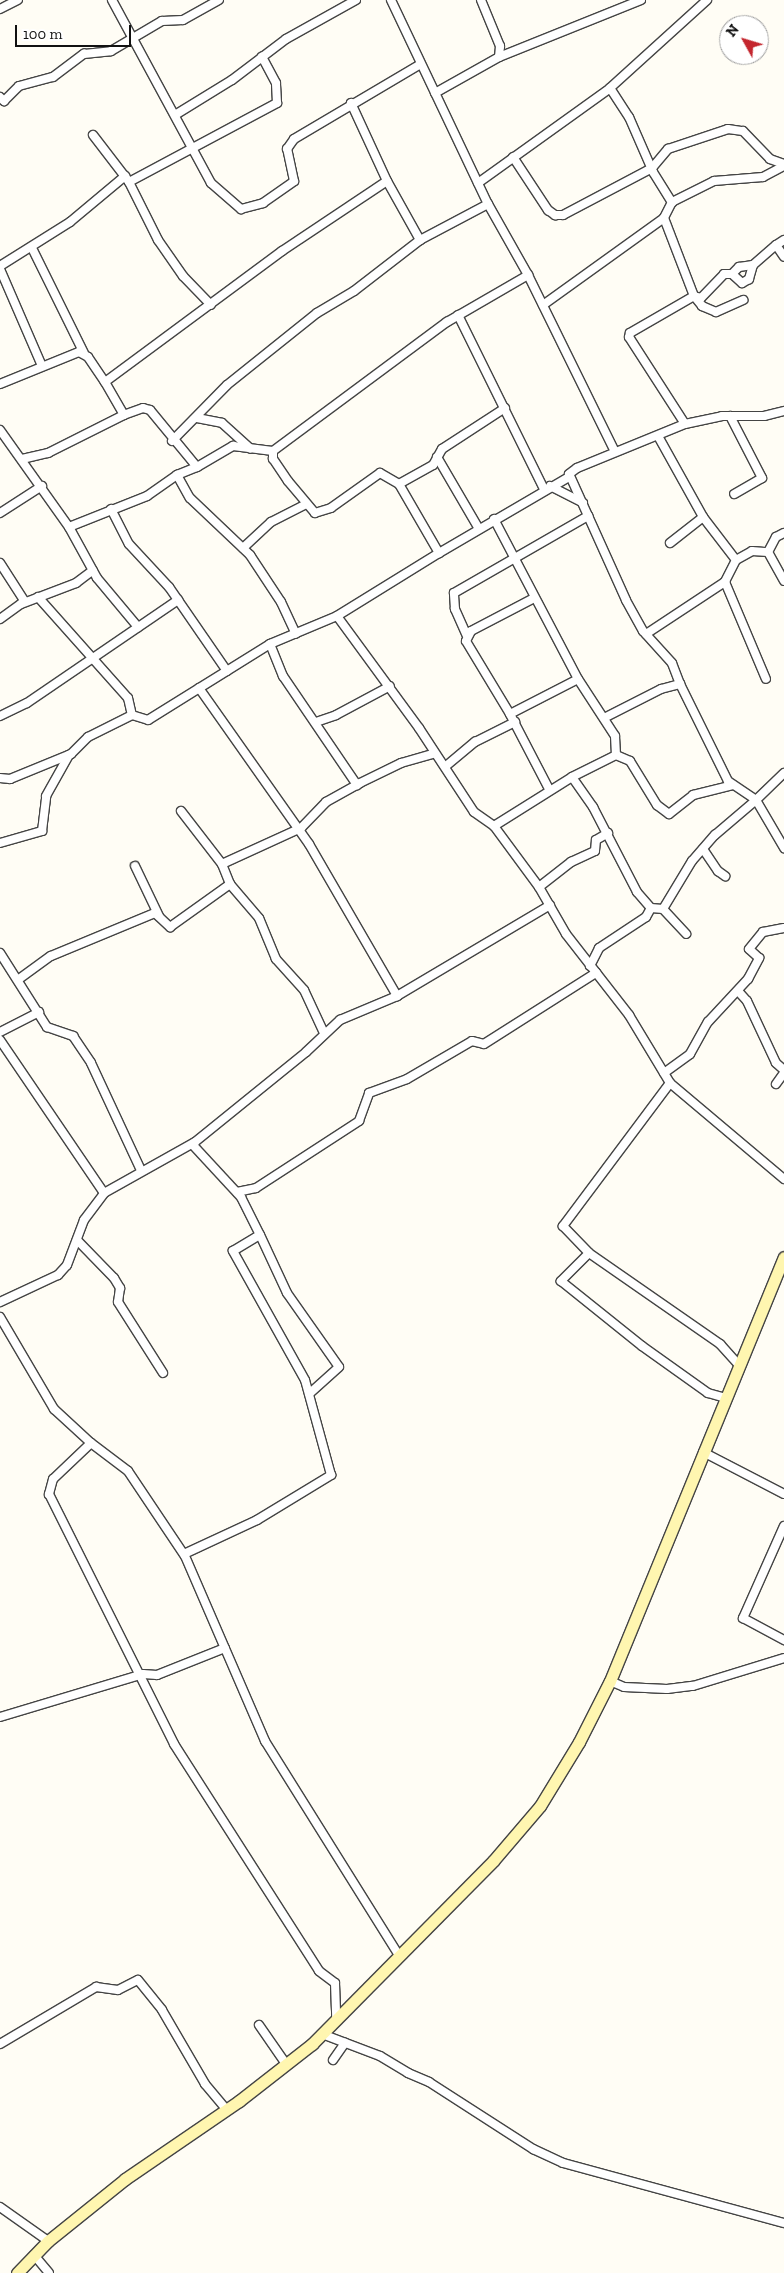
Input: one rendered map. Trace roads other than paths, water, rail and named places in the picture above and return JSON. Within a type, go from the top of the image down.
[{"type":"street","points":[[0,9],[18,0]]},
{"type":"street","points":[[112,0],[194,147],[211,183],[240,209],[255,206],[294,181],[287,149],[294,139],[350,103],[421,64]]},
{"type":"street","points":[[0,97],[4,101],[19,86],[54,77],[84,54],[111,51],[132,36],[162,21],[183,20],[219,0]]},
{"type":"street","points":[[175,115],[217,90],[286,39],[356,0]]},
{"type":"street","points":[[391,0],[488,204],[528,275],[615,452]]},
{"type":"street","points":[[481,0],[500,46],[499,58]]},
{"type":"street","points":[[435,93],[499,58],[641,0]]},
{"type":"street","points":[[478,183],[610,88],[707,0]]},
{"type":"street","points":[[42,366],[0,268],[70,222],[127,179],[194,147],[277,103],[276,83],[262,57]]},
{"type":"street","points":[[610,88],[629,117],[652,168],[672,202]]},
{"type":"street","points":[[350,103],[387,181],[420,240]]},
{"type":"street","points":[[513,158],[555,215],[563,215],[652,168],[668,149],[728,129],[743,130],[770,160],[784,165]]},
{"type":"street","points":[[93,135],[127,179],[158,240],[183,276],[211,305]]},
{"type":"street","points":[[543,305],[664,218],[672,202],[714,181],[763,177],[784,165]]},
{"type":"street","points":[[105,382],[282,251],[387,181]]},
{"type":"street","points":[[172,441],[197,418],[227,385],[268,350],[317,313],[354,291],[420,240],[488,204]]},
{"type":"street","points":[[664,218],[694,296],[702,306],[716,312],[743,300]]},
{"type":"street","points":[[732,274],[739,267],[753,264],[784,240]]},
{"type":"street","points":[[776,245],[784,257]]},
{"type":"street","points":[[32,248],[84,353],[105,382],[124,416]]},
{"type":"street","points":[[685,424],[629,337],[630,333],[694,296],[701,298],[724,274],[732,274],[742,283],[752,273],[753,264]]},
{"type":"street","points":[[69,527],[147,496],[177,475],[197,468],[229,447],[273,451],[458,315],[528,275]]},
{"type":"street","points":[[458,315],[547,487],[583,503]]},
{"type":"street","points":[[0,384],[42,366],[84,353]]},
{"type":"street","points":[[22,459],[48,453],[124,416],[147,408],[172,441],[197,468]]},
{"type":"street","points":[[398,484],[430,467],[442,449],[505,408]]},
{"type":"street","points":[[0,843],[42,831],[46,796],[69,755],[88,738],[132,715],[148,720],[270,644],[337,616],[547,487],[569,477],[572,470],[685,424],[730,416],[764,416],[784,411]]},
{"type":"street","points":[[730,416],[762,478],[734,494]]},
{"type":"street","points":[[197,418],[222,423],[250,448]]},
{"type":"street","points":[[0,430],[42,486],[69,527],[93,570],[138,627]]},
{"type":"street","points":[[658,436],[703,517],[736,560]]},
{"type":"street","points":[[273,451],[273,459],[305,505],[314,513],[331,508],[380,473],[398,484],[439,553]]},
{"type":"street","points":[[437,457],[478,529]]},
{"type":"street","points":[[177,475],[190,498],[243,548],[261,570],[296,634]]},
{"type":"street","points":[[569,477],[583,503],[626,600],[646,634],[672,663],[680,684],[693,705],[711,748],[733,785],[756,800],[784,848]]},
{"type":"street","points":[[0,513],[42,486]]},
{"type":"street","points":[[243,548],[271,522],[305,505]]},
{"type":"street","points":[[111,509],[129,544],[178,600],[227,671]]},
{"type":"street","points":[[549,789],[515,722],[466,641],[467,636],[454,610],[454,594],[588,516]]},
{"type":"street","points":[[670,543],[703,517]]},
{"type":"street","points":[[494,519],[578,679],[615,736],[616,755]]},
{"type":"street","points":[[768,552],[776,537],[784,533]]},
{"type":"street","points":[[646,634],[725,582],[736,560],[752,551],[768,552]]},
{"type":"street","points":[[768,552],[784,581]]},
{"type":"street","points":[[0,563],[25,602]]},
{"type":"street","points":[[0,619],[25,602],[76,583],[93,570]]},
{"type":"street","points":[[725,582],[766,679]]},
{"type":"street","points":[[38,597],[94,657],[128,698],[132,715]]},
{"type":"street","points":[[467,636],[534,598]]},
{"type":"street","points":[[0,716],[27,703],[178,600]]},
{"type":"street","points":[[337,616],[390,686],[446,766],[474,812],[494,826],[539,887],[566,934],[629,1015],[670,1083],[784,1179]]},
{"type":"street","points":[[270,644],[283,676],[357,785]]},
{"type":"street","points":[[510,714],[578,679]]},
{"type":"street","points":[[604,718],[662,690],[680,684]]},
{"type":"street","points":[[316,722],[336,715],[390,686]]},
{"type":"street","points":[[199,688],[299,829],[397,996]]},
{"type":"street","points":[[446,766],[475,742],[515,722]]},
{"type":"street","points":[[222,864],[299,829],[326,802],[357,785],[401,763],[435,752]]},
{"type":"street","points":[[0,778],[10,779],[69,755]]},
{"type":"street","points":[[494,826],[549,789],[616,755],[630,760],[657,805],[669,814],[693,795],[733,785]]},
{"type":"street","points":[[663,909],[703,849],[784,773]]},
{"type":"street","points":[[572,778],[608,834],[637,892],[651,908],[663,909],[686,934]]},
{"type":"street","points":[[181,811],[222,864],[230,884],[259,918],[276,959],[304,990],[324,1033]]},
{"type":"street","points":[[539,887],[571,862],[595,851],[596,840],[608,834]]},
{"type":"street","points":[[703,849],[718,871],[725,876]]},
{"type":"street","points":[[135,866],[160,917]]},
{"type":"street","points":[[19,978],[50,956],[155,913],[170,926],[230,884]]},
{"type":"street","points":[[0,1302],[58,1275],[67,1265],[92,1208],[104,1193],[141,1170],[192,1144],[306,1052],[340,1020],[397,996],[550,905]]},
{"type":"street","points":[[590,966],[599,948],[615,935],[641,921],[651,908]]},
{"type":"street","points":[[664,1073],[690,1054],[708,1022],[738,991],[758,958],[749,950],[763,932],[784,928]]},
{"type":"street","points":[[0,953],[19,978],[47,1027],[72,1036],[91,1062],[141,1170]]},
{"type":"street","points":[[237,1192],[256,1188],[359,1121],[369,1094],[407,1079],[472,1040],[484,1044],[596,973]]},
{"type":"street","points":[[738,991],[747,1001],[776,1063],[784,1071],[776,1084]]},
{"type":"street","points":[[0,1032],[39,1012]]},
{"type":"street","points":[[0,1040],[104,1193]]},
{"type":"street","points":[[670,1083],[563,1226],[589,1253],[720,1344],[739,1365]]},
{"type":"street","points":[[192,1144],[237,1192],[288,1293],[339,1367],[309,1394]]},
{"type":"street","points":[[184,1554],[257,1520],[331,1475],[305,1380],[233,1251],[260,1235]]},
{"type":"street","points":[[77,1240],[114,1278],[120,1288],[118,1302],[162,1373]]},
{"type":"street","points":[[589,1253],[561,1281],[642,1346],[708,1393],[725,1398]]},
{"type":"street","points":[[17,2273],[48,2241],[125,2179],[226,2109],[322,2034],[494,1861],[540,1806],[579,1742],[610,1681],[784,1257]]},
{"type":"street","points":[[0,1317],[54,1409],[91,1443],[128,1471],[184,1554],[265,1741],[400,1956]]},
{"type":"street","points":[[91,1443],[53,1479],[49,1494],[179,1751],[319,1971],[335,1983],[336,2021]]},
{"type":"street","points":[[703,1452],[784,1494]]},
{"type":"street","points":[[784,1526],[743,1618],[784,1640]]},
{"type":"street","points":[[0,1717],[141,1674],[157,1674],[225,1648]]},
{"type":"street","points":[[610,1681],[624,1686],[667,1689],[693,1686],[784,1658]]},
{"type":"street","points":[[0,2044],[96,1988],[118,1990],[138,1980],[162,2010],[204,2084],[226,2109]]},
{"type":"street","points":[[259,2025],[286,2064]]},
{"type":"street","points":[[322,2034],[380,2056],[408,2073],[429,2082],[534,2149],[563,2163],[784,2223]]},
{"type":"street","points":[[333,2060],[345,2043]]},
{"type":"street","points":[[0,2207],[48,2241]]},
{"type":"street","points":[[34,2255],[49,2273]]}]
